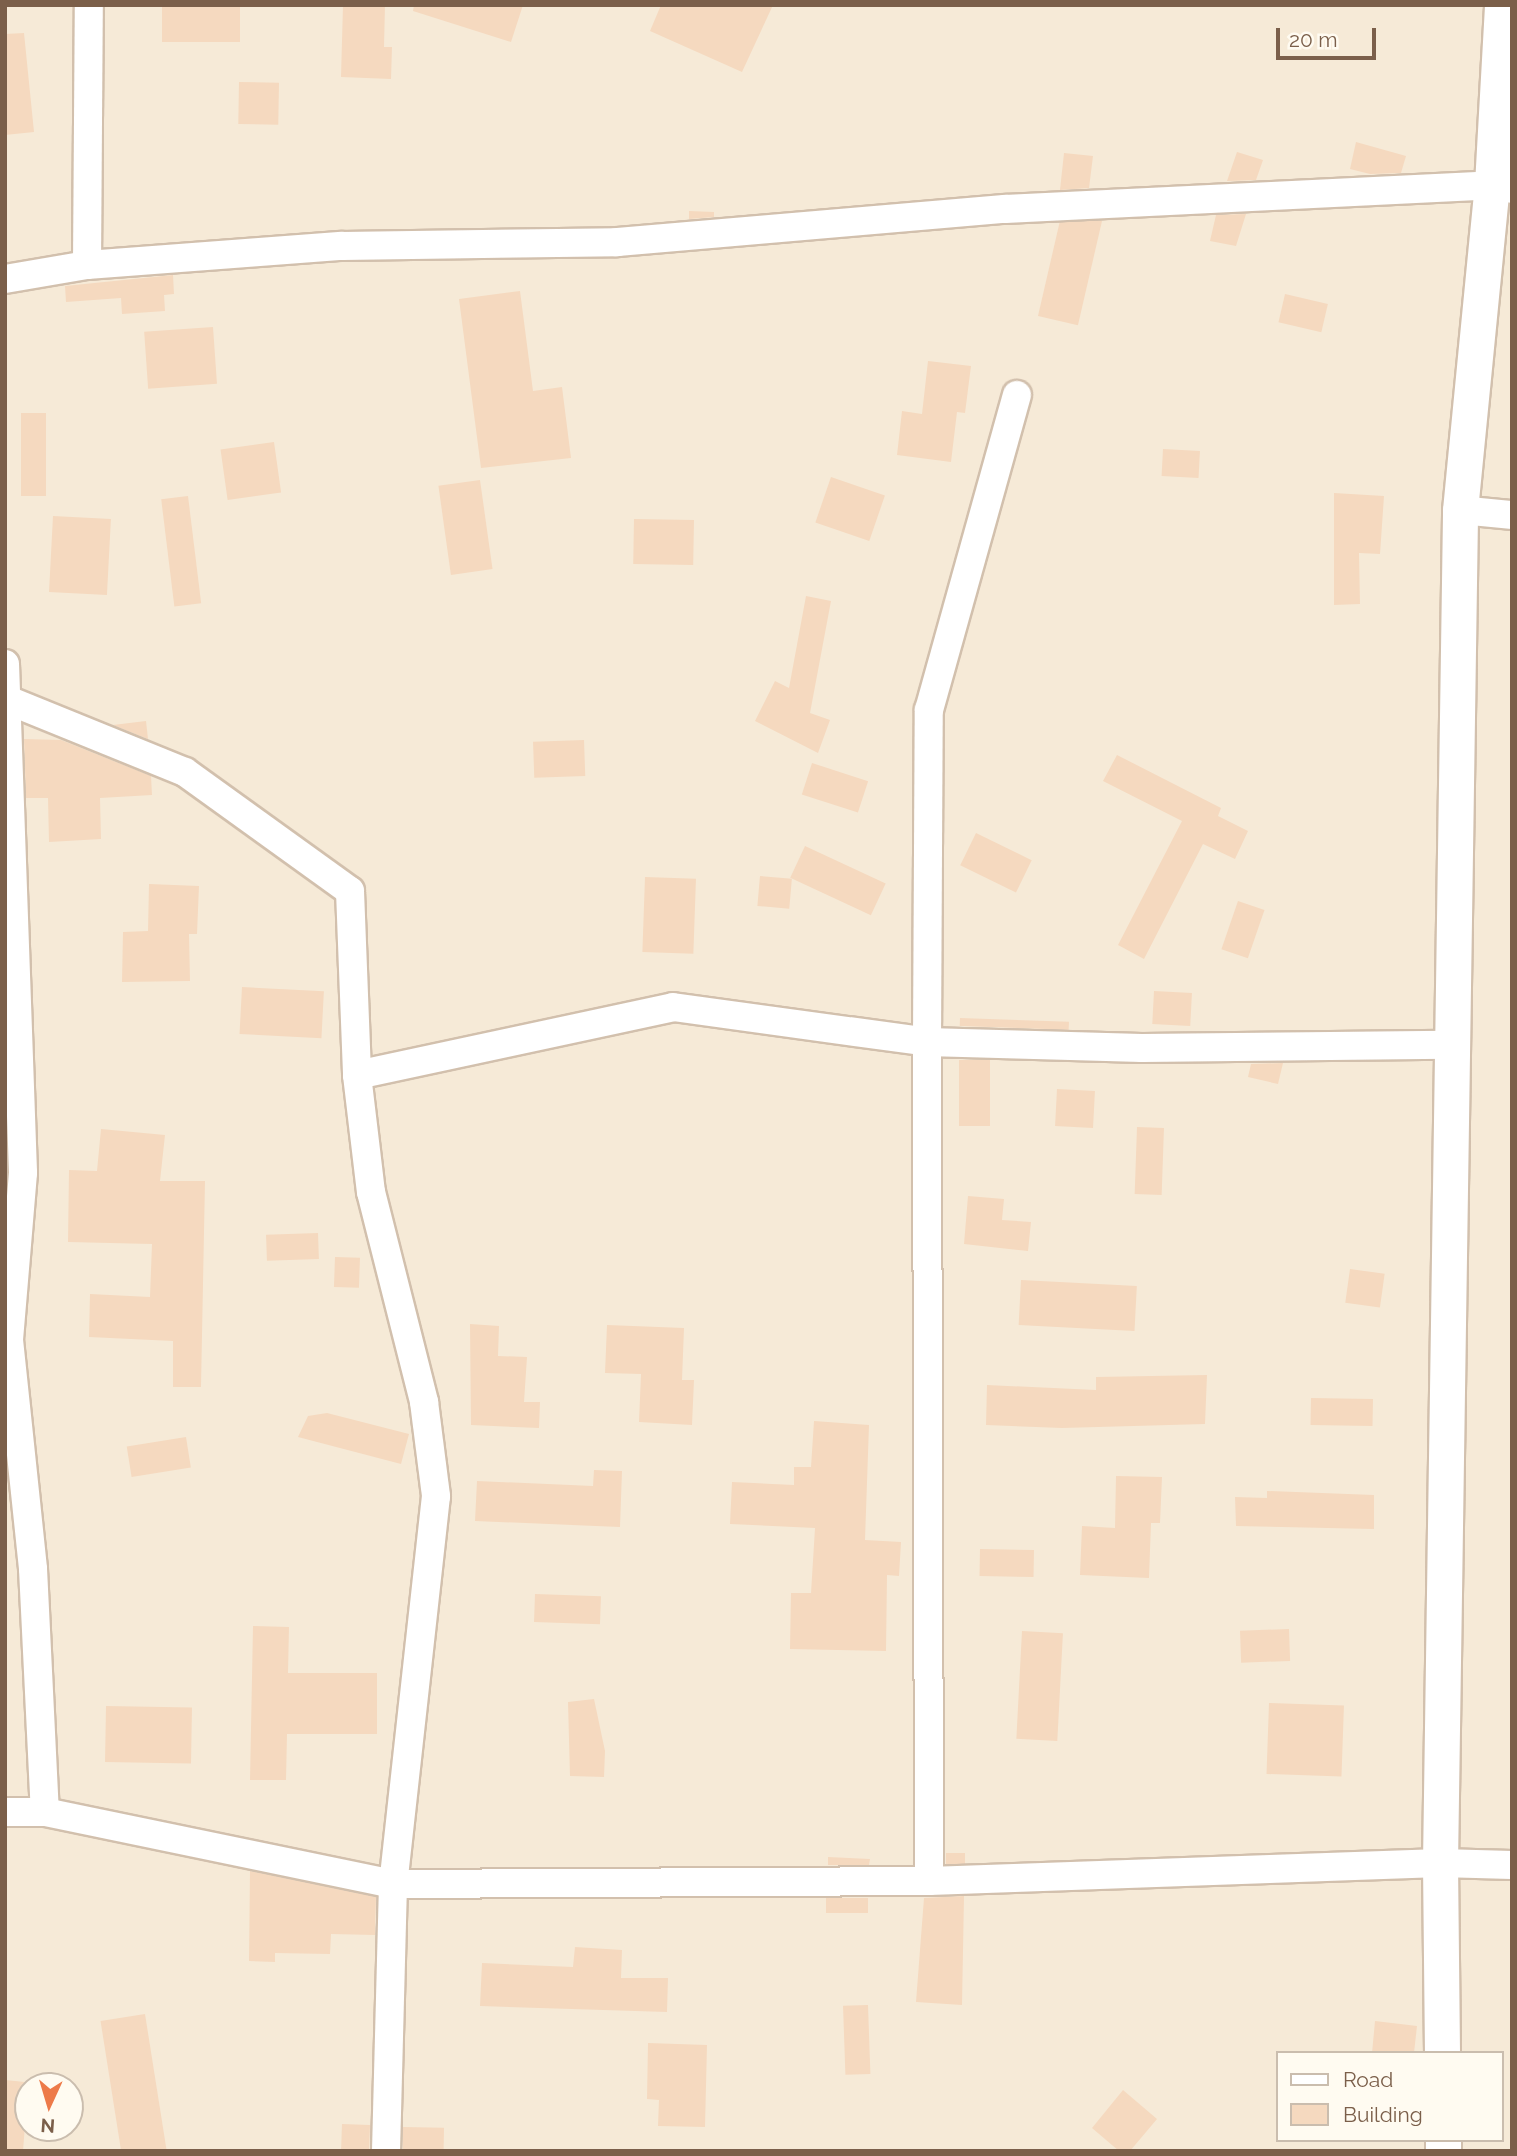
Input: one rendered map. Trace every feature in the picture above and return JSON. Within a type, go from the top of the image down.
[{"type":"street","points":[[87,265],[89,5]]},
{"type":"street","points":[[1442,2051],[1440,1863],[1460,510],[1502,187],[1502,5]]},
{"type":"street","points":[[5,279],[87,265],[342,246],[617,242],[1004,209],[1502,187]]},
{"type":"street","points":[[929,1881],[929,710],[1017,395]]},
{"type":"street","points":[[1460,510],[1512,515]]},
{"type":"street","points":[[5,663],[23,1173],[9,1340],[33,1569],[45,1812]]},
{"type":"street","points":[[6,698],[185,772],[350,891],[357,1075],[371,1192],[424,1402],[436,1496],[393,1884],[386,2151]]},
{"type":"street","points":[[357,1075],[673,1007],[927,1042],[1142,1048],[1452,1045]]},
{"type":"street","points":[[5,1812],[45,1812],[393,1884],[929,1881],[1440,1863],[1512,1865]]},
{"type":"shaded area","points":[[5,5],[1512,5],[1512,2151],[5,2151]]},
{"type":"building","points":[[162,5],[240,5],[240,42],[162,42]]},
{"type":"building","points":[[343,5],[385,5],[384,47],[392,47],[391,79],[341,77]]},
{"type":"building","points":[[414,5],[523,5],[511,42],[413,11]]},
{"type":"building","points":[[661,5],[773,5],[742,72],[650,31]]},
{"type":"building","points":[[24,33],[34,132],[5,135],[5,34]]},
{"type":"building","points":[[239,82],[279,83],[278,125],[238,124]]},
{"type":"building","points":[[1356,142],[1406,156],[1401,173],[1370,174],[1350,169]]},
{"type":"building","points":[[1237,152],[1263,160],[1256,180],[1227,181]]},
{"type":"building","points":[[1064,153],[1093,156],[1089,188],[1060,190]]},
{"type":"building","points":[[689,211],[714,212],[714,217],[689,219]]},
{"type":"building","points":[[1062,212],[1102,221],[1078,325],[1038,316]]},
{"type":"building","points":[[1246,214],[1236,246],[1210,241],[1216,215]]},
{"type":"building","points":[[173,275],[174,294],[164,295],[165,311],[122,314],[121,298],[66,302],[65,286]]},
{"type":"building","points":[[520,291],[533,391],[562,387],[571,458],[481,468],[459,299]]},
{"type":"building","points":[[1285,294],[1328,304],[1321,332],[1278,322]]},
{"type":"building","points":[[213,327],[217,384],[148,389],[144,332]]},
{"type":"building","points":[[928,361],[971,366],[965,413],[957,412],[951,462],[897,455],[902,411],[922,414]]},
{"type":"building","points":[[21,413],[46,413],[46,496],[21,496]]},
{"type":"building","points":[[274,442],[281,493],[228,500],[221,450]]},
{"type":"building","points":[[1163,449],[1200,451],[1199,478],[1162,476]]},
{"type":"building","points":[[831,477],[885,496],[869,541],[815,522]]},
{"type":"building","points":[[480,480],[493,569],[451,575],[438,486]]},
{"type":"building","points":[[1334,493],[1384,496],[1380,554],[1359,553],[1360,604],[1334,605]]},
{"type":"building","points":[[188,496],[201,603],[174,606],[161,499]]},
{"type":"building","points":[[53,516],[111,519],[107,595],[49,592]]},
{"type":"building","points":[[634,519],[694,520],[693,565],[633,564]]},
{"type":"building","points":[[806,596],[831,601],[810,713],[830,720],[818,753],[755,721],[775,681],[789,688]]},
{"type":"building","points":[[146,721],[148,739],[113,725]]},
{"type":"building","points":[[24,739],[61,740],[151,776],[152,795],[100,798],[101,839],[49,842],[48,798],[26,798]]},
{"type":"building","points":[[584,740],[585,776],[534,778],[533,742]]},
{"type":"building","points":[[1117,755],[1221,808],[1218,816],[1248,831],[1235,859],[1203,844],[1144,959],[1118,945],[1182,821],[1103,781]]},
{"type":"building","points":[[812,763],[868,781],[858,813],[802,794]]},
{"type":"building","points":[[976,833],[1032,860],[1016,893],[960,865]]},
{"type":"building","points":[[805,846],[886,884],[871,915],[790,878]]},
{"type":"building","points":[[760,876],[792,879],[789,909],[757,906]]},
{"type":"building","points":[[645,877],[696,879],[693,954],[642,952]]},
{"type":"building","points":[[149,884],[199,886],[197,934],[189,934],[190,981],[122,982],[123,932],[148,931]]},
{"type":"building","points":[[1238,901],[1264,910],[1248,958],[1221,949]]},
{"type":"building","points":[[242,987],[324,991],[321,1038],[240,1034]]},
{"type":"building","points":[[1154,991],[1192,993],[1190,1026],[1152,1024]]},
{"type":"building","points":[[960,1018],[1069,1022],[1069,1030],[960,1026]]},
{"type":"building","points":[[959,1060],[990,1060],[990,1126],[959,1126]]},
{"type":"building","points":[[1283,1063],[1278,1084],[1248,1077],[1251,1064]]},
{"type":"building","points":[[1057,1089],[1095,1091],[1093,1128],[1055,1126]]},
{"type":"building","points":[[1137,1127],[1164,1128],[1162,1195],[1135,1194]]},
{"type":"building","points":[[101,1129],[165,1135],[160,1181],[205,1181],[201,1387],[173,1387],[173,1341],[89,1337],[90,1294],[150,1297],[152,1244],[68,1242],[69,1170],[97,1171]]},
{"type":"building","points":[[968,1196],[1004,1199],[1002,1220],[1031,1222],[1028,1251],[964,1244]]},
{"type":"building","points":[[318,1233],[319,1259],[267,1261],[266,1235]]},
{"type":"building","points":[[335,1257],[360,1258],[359,1288],[334,1287]]},
{"type":"building","points":[[1350,1269],[1385,1274],[1380,1308],[1345,1303]]},
{"type":"building","points":[[1021,1280],[1137,1286],[1134,1331],[1019,1325]]},
{"type":"building","points":[[470,1324],[499,1326],[498,1356],[527,1357],[524,1402],[540,1402],[539,1428],[471,1425]]},
{"type":"building","points":[[607,1325],[684,1328],[682,1380],[694,1380],[692,1425],[639,1422],[641,1374],[605,1373]]},
{"type":"building","points":[[1207,1375],[1205,1424],[1062,1428],[986,1425],[987,1385],[1096,1390],[1096,1377]]},
{"type":"building","points":[[1311,1398],[1373,1399],[1373,1426],[1311,1425]]},
{"type":"building","points":[[327,1413],[409,1434],[401,1464],[298,1437],[308,1416]]},
{"type":"building","points":[[814,1421],[869,1425],[865,1540],[901,1542],[899,1576],[887,1575],[886,1651],[790,1649],[791,1593],[811,1593],[815,1528],[730,1524],[732,1482],[794,1485],[794,1467],[811,1467]]},
{"type":"building","points":[[186,1437],[191,1468],[132,1477],[127,1446]]},
{"type":"building","points":[[594,1470],[622,1471],[620,1527],[475,1521],[477,1481],[593,1486]]},
{"type":"building","points":[[1116,1476],[1162,1477],[1160,1523],[1151,1523],[1149,1578],[1080,1575],[1082,1526],[1115,1528]]},
{"type":"building","points":[[1267,1491],[1374,1495],[1374,1529],[1236,1526],[1235,1497],[1267,1498]]},
{"type":"building","points":[[980,1549],[1034,1550],[1034,1577],[980,1576]]},
{"type":"building","points":[[535,1594],[601,1596],[600,1624],[534,1622]]},
{"type":"building","points":[[253,1626],[289,1627],[288,1673],[377,1673],[377,1734],[287,1734],[286,1780],[250,1780]]},
{"type":"building","points":[[1289,1629],[1290,1661],[1241,1663],[1240,1631]]},
{"type":"building","points":[[1022,1631],[1063,1633],[1057,1741],[1016,1739]]},
{"type":"building","points":[[594,1699],[605,1751],[604,1777],[570,1776],[568,1702]]},
{"type":"building","points":[[1269,1703],[1344,1706],[1341,1777],[1267,1774]]},
{"type":"building","points":[[106,1706],[192,1708],[191,1763],[105,1762]]},
{"type":"building","points":[[946,1853],[965,1853],[965,1864],[946,1864]]},
{"type":"building","points":[[828,1857],[870,1859],[869,1865],[828,1865]]},
{"type":"building","points":[[250,1871],[376,1897],[375,1935],[331,1934],[330,1954],[275,1953],[275,1962],[249,1961]]},
{"type":"building","points":[[964,1896],[962,2005],[916,2002],[924,1898]]},
{"type":"building","points":[[826,1898],[868,1898],[868,1913],[826,1913]]},
{"type":"building","points":[[575,1947],[622,1950],[621,1978],[668,1978],[667,2012],[480,2006],[482,1963],[573,1967]]},
{"type":"building","points":[[868,2005],[870,2074],[845,2075],[843,2006]]},
{"type":"building","points":[[145,2014],[167,2151],[121,2151],[101,2021]]},
{"type":"building","points":[[1375,2021],[1417,2026],[1414,2051],[1372,2051]]},
{"type":"building","points":[[648,2043],[707,2045],[705,2127],[658,2126],[659,2100],[647,2099]]},
{"type":"building","points":[[5,2080],[14,2081],[14,2142],[24,2142],[23,2151],[5,2151]]},
{"type":"building","points":[[1123,2090],[1157,2119],[1130,2151],[1119,2151],[1092,2128]]},
{"type":"building","points":[[342,2124],[370,2125],[369,2151],[341,2151]]},
{"type":"building","points":[[403,2127],[444,2128],[444,2151],[403,2151]]}]
